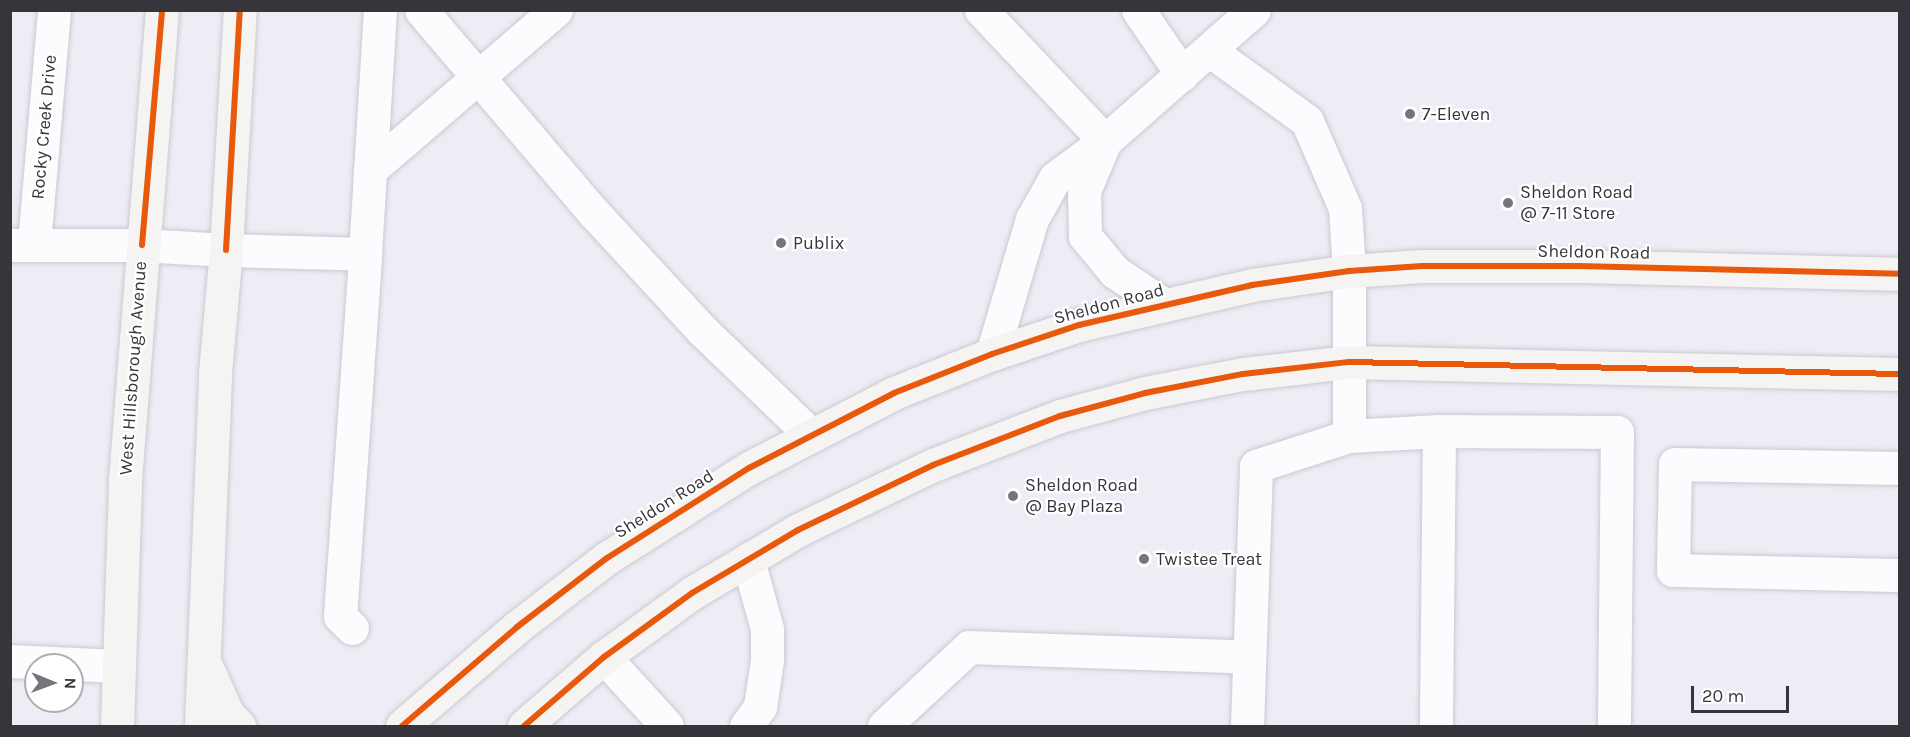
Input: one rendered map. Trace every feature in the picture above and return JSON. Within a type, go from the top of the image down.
[{"type":"main road","name":"West Hillsborough Avenue","points":[[117,726],[125,480],[162,10]]},
{"type":"main road","points":[[201,726],[215,373],[226,250],[240,10]]},
{"type":"main road","name":"Sheldon Road","points":[[400,725],[517,627],[607,558],[749,468],[894,393],[992,354],[1079,325],[1252,285],[1349,271],[1422,266],[1578,266],[1899,274]]},
{"type":"main road","points":[[524,726],[604,657],[693,593],[798,530],[933,465],[1060,416],[1145,393],[1243,374],[1349,362],[1899,374]]},
{"type":"main road","points":[[203,658],[227,713],[239,726]]},
{"type":"street","name":"Rocky Creek Drive","points":[[22,244],[54,10]]},
{"type":"street","points":[[352,628],[340,616],[380,10]]},
{"type":"street","points":[[421,10],[594,213],[703,331],[812,436]]},
{"type":"street","points":[[370,170],[479,79],[556,10]]},
{"type":"street","points":[[981,10],[1105,141]]},
{"type":"street","points":[[1138,10],[1182,74]]},
{"type":"street","points":[[992,354],[1032,219],[1055,178],[1105,141],[1254,10]]},
{"type":"street","points":[[1209,50],[1307,121],[1345,208],[1349,271],[1349,436]]},
{"type":"street","points":[[1105,141],[1084,191],[1085,236],[1114,272],[1163,304]]},
{"type":"street","points":[[22,244],[142,245],[365,254]]},
{"type":"street","points":[[1436,726],[1439,431]]},
{"type":"street","points":[[1247,726],[1256,466],[1349,436],[1439,431],[1617,432],[1614,726]]},
{"type":"street","points":[[1899,468],[1676,464],[1673,570],[1899,575]]},
{"type":"street","points":[[746,726],[760,707],[767,660],[767,628],[748,560]]},
{"type":"street","points":[[885,726],[969,647],[1249,657]]},
{"type":"street","points":[[604,657],[667,726]]},
{"type":"street","points":[[10,661],[119,666]]},
{"type":"cycle path","points":[[142,245],[162,10]]},
{"type":"cycle path","points":[[226,250],[240,10]]},
{"type":"cycle path","points":[[402,726],[517,627],[607,558],[749,468],[894,393],[992,354],[1079,325],[1252,285],[1349,271],[1422,266],[1578,266],[1900,274]]},
{"type":"cycle path","points":[[524,726],[604,657],[692,593],[798,530],[933,465],[1060,416],[1145,393],[1243,374],[1349,362],[1900,374]]},
{"type":"place","name":"7-Eleven","points":[[1410,114]]},
{"type":"place","name":"Sheldon Road @ 7-11 Store","points":[[1508,203]]},
{"type":"place","name":"Publix","points":[[781,243]]},
{"type":"place","name":"Sheldon Road @ Bay Plaza","points":[[1013,496]]},
{"type":"place","name":"Twistee Treat","points":[[1144,559]]}]
